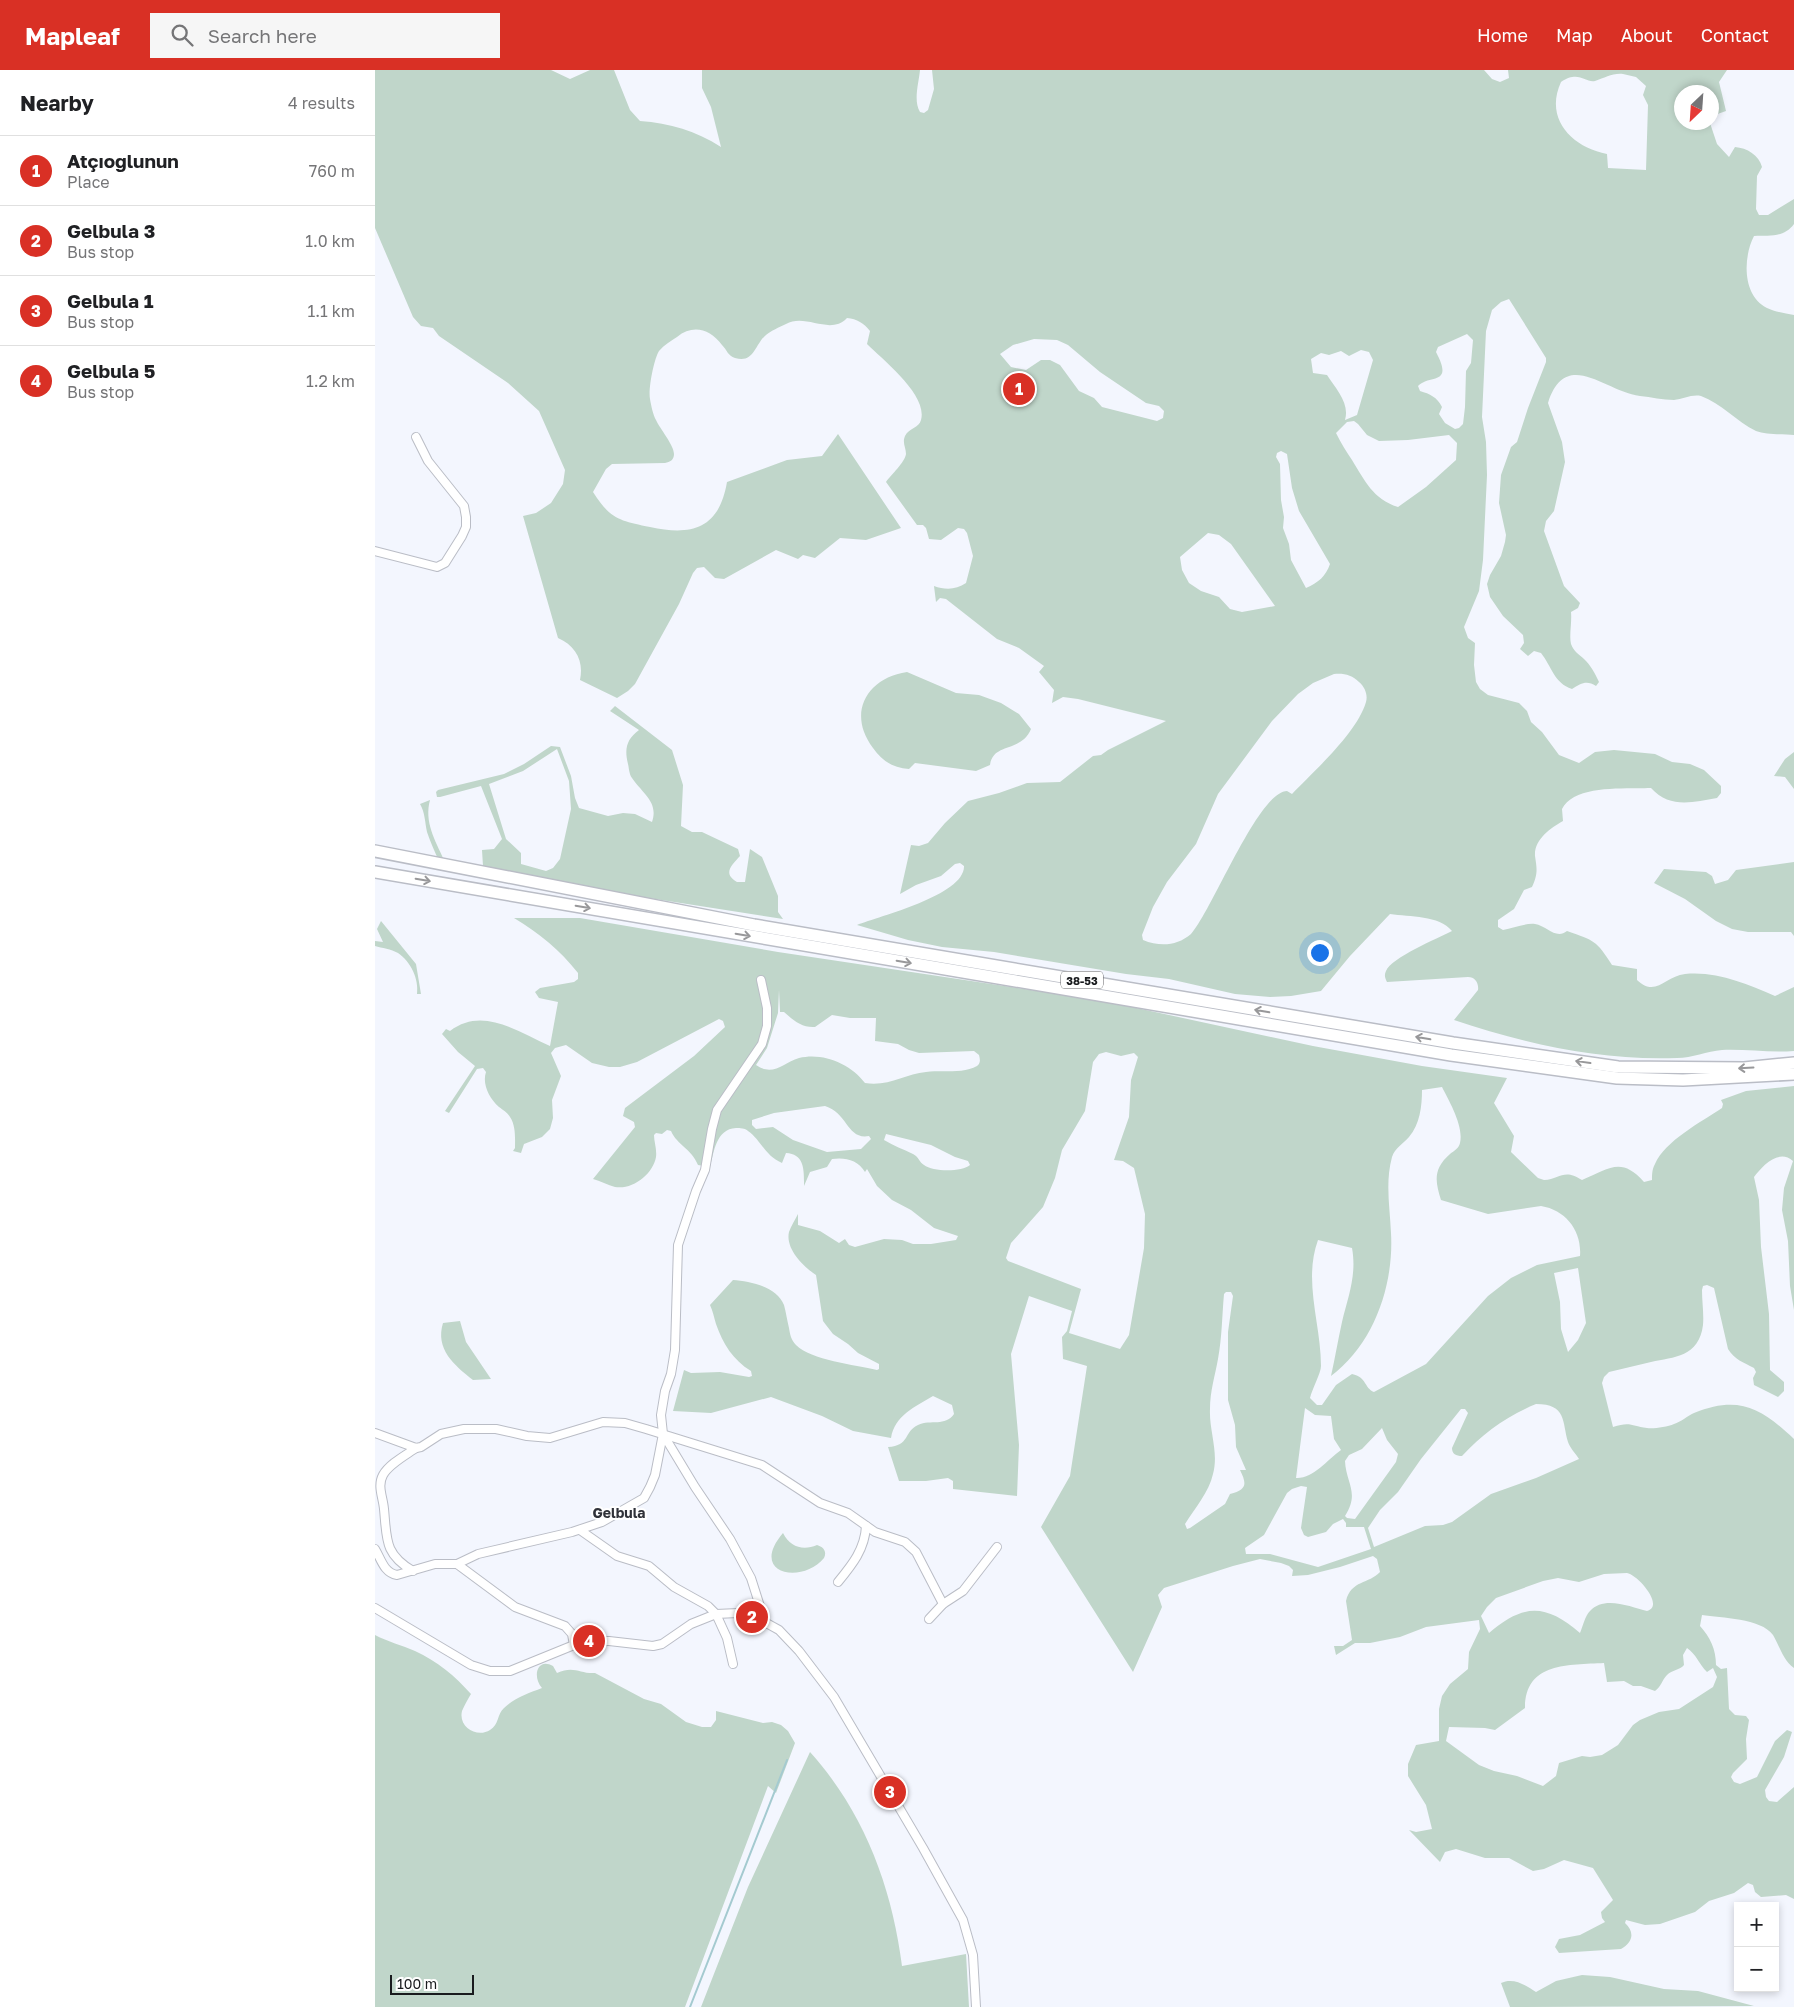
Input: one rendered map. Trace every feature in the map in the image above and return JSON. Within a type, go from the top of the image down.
[{"type":"highway","name":"38-53","points":[[375,851],[754,925],[1453,1044],[1618,1067],[1744,1068],[1794,1062]]},
{"type":"highway","name":"38-53","points":[[375,872],[1451,1055],[1617,1078],[1683,1080],[1794,1074]]},
{"type":"street","points":[[375,551],[437,567],[445,564],[466,527],[464,506],[428,461],[415,437]]},
{"type":"street","points":[[375,1549],[390,1573],[397,1575],[435,1564],[457,1564],[478,1554],[580,1530],[602,1522],[644,1498],[655,1475],[663,1434],[661,1414],[675,1350],[679,1245],[696,1191],[705,1170],[711,1129],[717,1110],[762,1044],[767,1026],[767,1008],[761,980]]},
{"type":"street","points":[[413,1571],[393,1555],[387,1544],[381,1482],[386,1471],[416,1448],[421,1447],[441,1434],[464,1428],[496,1429],[527,1436],[550,1438],[603,1422],[625,1423],[762,1465],[820,1503],[848,1514],[875,1532],[905,1542],[916,1552],[943,1604]]},
{"type":"street","points":[[375,1433],[416,1448]]},
{"type":"street","points":[[663,1434],[695,1488],[731,1539],[751,1578],[765,1622]]},
{"type":"street","points":[[838,1582],[856,1559],[866,1536],[866,1526]]},
{"type":"street","points":[[580,1530],[617,1556],[631,1562],[649,1566],[674,1587],[708,1606],[716,1614],[727,1638],[733,1664]]},
{"type":"street","points":[[929,1618],[943,1604],[963,1591],[997,1547]]},
{"type":"street","points":[[457,1564],[515,1607],[565,1626],[572,1634],[573,1645]]},
{"type":"street","points":[[375,1608],[471,1666],[490,1671],[511,1671],[573,1645],[589,1642],[609,1641],[653,1646],[662,1644],[691,1624],[716,1614],[738,1613],[765,1622],[779,1630],[799,1651],[834,1697],[963,1920],[973,1955],[976,2007]]},
{"type":"green space","points":[[375,70],[551,70],[570,79],[590,70],[614,70],[630,110],[640,121],[682,129],[702,136],[721,147],[711,107],[702,88],[702,70],[920,70],[917,102],[920,112],[924,113],[928,110],[934,89],[932,70],[1484,70],[1492,79],[1500,82],[1509,78],[1508,70],[1727,70],[1719,82],[1726,111],[1719,114],[1719,85],[1674,85],[1674,130],[1712,130],[1717,144],[1729,157],[1735,147],[1748,151],[1758,159],[1762,167],[1757,176],[1756,209],[1759,215],[1768,215],[1794,199],[1794,224],[1786,232],[1754,236],[1748,254],[1747,275],[1753,295],[1759,302],[1767,308],[1794,315],[1794,435],[1770,434],[1756,431],[1715,403],[1701,396],[1666,400],[1640,396],[1627,393],[1588,377],[1576,375],[1565,378],[1556,386],[1548,403],[1562,442],[1565,462],[1554,511],[1546,521],[1544,531],[1564,586],[1580,603],[1578,608],[1571,612],[1571,644],[1595,673],[1599,682],[1596,686],[1587,683],[1572,689],[1557,679],[1541,653],[1534,651],[1528,656],[1520,649],[1524,643],[1523,635],[1503,616],[1490,597],[1487,584],[1501,556],[1506,535],[1499,503],[1501,475],[1511,447],[1517,442],[1546,362],[1546,358],[1509,299],[1501,302],[1492,310],[1486,331],[1482,417],[1486,442],[1487,475],[1483,560],[1479,591],[1464,627],[1468,638],[1475,643],[1474,665],[1476,682],[1480,689],[1488,695],[1519,703],[1527,711],[1531,722],[1542,732],[1559,755],[1579,763],[1595,752],[1614,750],[1655,754],[1672,762],[1690,764],[1704,770],[1721,786],[1721,793],[1717,798],[1691,802],[1666,799],[1658,795],[1651,788],[1615,788],[1589,792],[1578,795],[1568,801],[1562,809],[1563,821],[1544,835],[1537,844],[1535,856],[1537,868],[1532,887],[1524,890],[1514,909],[1498,920],[1498,927],[1503,930],[1535,924],[1555,933],[1559,934],[1567,931],[1584,937],[1598,946],[1612,965],[1637,969],[1637,980],[1650,987],[1655,987],[1685,974],[1709,974],[1731,979],[1775,996],[1794,987],[1794,1051],[1722,1050],[1683,1058],[1620,1057],[1592,1054],[1536,1043],[1454,1020],[1478,990],[1475,979],[1468,977],[1387,982],[1385,978],[1386,971],[1396,960],[1452,931],[1440,922],[1432,919],[1390,914],[1350,956],[1321,991],[1270,997],[1235,994],[1169,979],[1126,974],[994,952],[942,947],[908,940],[857,925],[937,895],[951,886],[961,876],[964,866],[960,863],[955,864],[941,876],[916,885],[900,894],[911,845],[919,846],[928,843],[968,801],[1027,783],[1060,782],[1093,756],[1101,755],[1166,721],[1078,699],[1063,697],[1052,703],[1054,690],[1039,672],[1044,666],[1019,648],[997,639],[946,599],[940,598],[936,602],[934,586],[950,589],[966,583],[973,556],[967,533],[964,529],[958,528],[941,540],[929,539],[926,528],[923,525],[917,525],[886,482],[901,465],[905,457],[905,436],[920,423],[921,410],[918,400],[903,379],[867,344],[870,331],[860,322],[847,318],[833,325],[802,321],[786,324],[766,335],[750,356],[741,359],[731,356],[707,332],[695,330],[683,333],[659,351],[655,360],[650,388],[654,415],[672,446],[673,458],[665,463],[612,464],[606,469],[593,492],[605,508],[623,520],[665,530],[691,529],[701,526],[717,510],[723,498],[727,482],[787,460],[822,456],[838,434],[901,528],[866,540],[840,538],[815,558],[803,555],[798,559],[776,550],[724,579],[715,578],[704,567],[697,568],[635,684],[628,691],[617,698],[580,680],[580,660],[570,645],[558,638],[523,516],[536,513],[551,503],[563,484],[565,470],[539,411],[508,383],[439,336],[433,328],[421,326],[413,317],[375,228]],"holes":[[[1615,74],[1636,77],[1646,86],[1643,95],[1648,105],[1646,170],[1608,168],[1607,154],[1583,145],[1573,138],[1559,119],[1556,108],[1561,82],[1573,77],[1595,81]],[[1467,334],[1473,340],[1471,363],[1466,371],[1463,424],[1455,429],[1445,423],[1439,414],[1442,407],[1438,401],[1433,396],[1420,391],[1418,386],[1441,375],[1441,363],[1436,352],[1438,347]],[[1034,339],[1057,340],[1068,345],[1100,372],[1146,403],[1159,406],[1164,411],[1163,418],[1157,421],[1102,407],[1094,398],[1079,391],[1060,365],[1050,360],[1041,360],[1026,370],[1011,367],[1000,354],[1013,345]],[[1361,350],[1369,352],[1373,360],[1357,415],[1345,420],[1346,408],[1341,396],[1327,375],[1313,373],[1311,359],[1321,353],[1329,355],[1341,351],[1349,356]],[[1354,421],[1367,435],[1379,441],[1449,435],[1457,443],[1456,460],[1426,487],[1398,507],[1389,504],[1376,494],[1361,475],[1336,433],[1347,422]],[[1281,451],[1287,454],[1292,488],[1299,511],[1330,564],[1321,579],[1306,588],[1291,560],[1289,544],[1283,528],[1284,517],[1281,500],[1280,464],[1276,457],[1277,453]],[[1208,533],[1219,535],[1231,544],[1275,606],[1242,612],[1230,609],[1219,597],[1201,591],[1189,583],[1182,570],[1180,557]],[[1334,674],[1341,674],[1351,676],[1363,686],[1367,699],[1354,726],[1334,751],[1292,794],[1287,791],[1275,796],[1263,811],[1249,831],[1211,902],[1191,934],[1180,941],[1168,944],[1156,944],[1143,940],[1142,935],[1153,907],[1167,882],[1196,844],[1218,794],[1272,721],[1298,694],[1313,683]]]},
{"type":"green space","points":[[907,672],[956,693],[979,695],[1001,703],[1019,714],[1031,729],[1021,742],[996,753],[990,765],[976,771],[915,763],[909,769],[888,763],[880,757],[865,735],[862,711],[865,700],[871,690],[893,676]]},
{"type":"green space","points":[[615,706],[672,750],[683,785],[681,826],[692,832],[702,832],[738,849],[740,856],[729,872],[732,879],[737,882],[745,882],[750,849],[762,857],[778,896],[778,912],[783,919],[495,874],[483,866],[482,850],[494,849],[502,839],[481,786],[440,797],[437,797],[436,792],[504,774],[524,764],[551,746],[560,747],[571,776],[579,808],[608,816],[623,813],[635,814],[652,822],[654,815],[651,803],[631,776],[627,758],[627,744],[639,730],[610,711]],"holes":[[[557,749],[569,781],[571,809],[560,859],[553,868],[546,871],[521,864],[521,853],[506,839],[489,784],[523,771]]]},
{"type":"green space","points":[[1794,752],[1794,789],[1785,777],[1774,776],[1785,759]]},
{"type":"green space","points":[[430,800],[429,823],[444,860],[438,859],[427,832],[420,804]]},
{"type":"green space","points":[[1794,862],[1794,936],[1791,932],[1748,932],[1732,929],[1716,921],[1685,899],[1654,883],[1664,869],[1706,872],[1712,876],[1715,884],[1728,880],[1736,870]]},
{"type":"green space","points":[[514,918],[580,918],[778,952],[1104,1001],[1313,1046],[1422,1066],[1507,1078],[1494,1103],[1514,1136],[1511,1152],[1538,1178],[1544,1180],[1566,1174],[1582,1180],[1607,1169],[1621,1167],[1636,1174],[1644,1182],[1652,1180],[1654,1166],[1660,1156],[1684,1133],[1722,1108],[1721,1100],[1746,1091],[1794,1086],[1794,1310],[1790,1286],[1788,1241],[1782,1210],[1784,1188],[1793,1161],[1782,1156],[1777,1157],[1761,1168],[1754,1177],[1759,1200],[1761,1247],[1769,1314],[1770,1370],[1784,1382],[1784,1391],[1778,1397],[1754,1385],[1753,1378],[1756,1372],[1754,1368],[1736,1358],[1728,1349],[1714,1288],[1707,1285],[1703,1286],[1702,1290],[1703,1325],[1701,1336],[1691,1349],[1677,1357],[1609,1372],[1604,1377],[1602,1383],[1613,1427],[1627,1424],[1650,1428],[1664,1427],[1710,1408],[1737,1405],[1760,1412],[1794,1439],[1794,1668],[1784,1657],[1773,1635],[1760,1625],[1740,1620],[1702,1615],[1700,1626],[1712,1644],[1716,1665],[1721,1669],[1727,1668],[1729,1709],[1735,1715],[1746,1716],[1749,1720],[1746,1739],[1747,1759],[1733,1773],[1731,1777],[1734,1782],[1740,1784],[1757,1777],[1775,1741],[1787,1730],[1792,1732],[1784,1757],[1765,1790],[1769,1801],[1777,1802],[1794,1787],[1794,1899],[1786,1895],[1761,1897],[1755,1892],[1753,1885],[1748,1883],[1734,1893],[1709,1901],[1695,1912],[1660,1924],[1645,1925],[1626,1920],[1625,1923],[1630,1930],[1631,1937],[1628,1943],[1621,1949],[1559,1953],[1555,1947],[1559,1939],[1580,1935],[1605,1922],[1601,1912],[1613,1900],[1593,1868],[1564,1860],[1544,1869],[1533,1871],[1509,1858],[1485,1858],[1456,1849],[1445,1852],[1440,1862],[1409,1830],[1416,1832],[1432,1829],[1426,1805],[1408,1776],[1408,1764],[1416,1745],[1439,1741],[1439,1709],[1442,1696],[1450,1684],[1468,1669],[1469,1652],[1480,1629],[1479,1620],[1426,1627],[1400,1637],[1370,1643],[1355,1643],[1336,1655],[1334,1646],[1343,1646],[1352,1640],[1346,1601],[1348,1594],[1356,1586],[1371,1579],[1380,1572],[1377,1559],[1373,1556],[1308,1575],[1292,1576],[1293,1570],[1289,1566],[1260,1559],[1164,1588],[1158,1595],[1162,1607],[1133,1672],[1041,1527],[1070,1476],[1087,1366],[1063,1359],[1062,1337],[1067,1331],[1072,1311],[1029,1296],[1011,1354],[1019,1445],[1017,1496],[953,1489],[953,1481],[948,1478],[926,1481],[899,1481],[888,1447],[900,1444],[918,1425],[942,1422],[954,1414],[952,1405],[933,1396],[907,1412],[901,1418],[893,1430],[891,1438],[853,1431],[822,1416],[771,1397],[711,1413],[673,1411],[684,1370],[691,1373],[720,1372],[752,1376],[751,1371],[734,1357],[725,1345],[710,1305],[733,1280],[762,1286],[769,1289],[780,1299],[784,1305],[792,1339],[803,1350],[812,1355],[834,1361],[879,1369],[879,1364],[858,1353],[833,1334],[823,1321],[816,1275],[796,1257],[790,1245],[789,1232],[798,1214],[798,1225],[820,1231],[839,1243],[845,1239],[849,1245],[855,1247],[884,1239],[902,1240],[913,1244],[931,1244],[956,1240],[958,1236],[934,1228],[911,1210],[892,1200],[877,1186],[867,1169],[865,1172],[851,1160],[842,1158],[832,1159],[827,1167],[810,1172],[804,1186],[802,1164],[797,1156],[786,1153],[782,1163],[776,1160],[747,1130],[742,1128],[729,1129],[724,1132],[717,1142],[710,1167],[698,1165],[692,1154],[677,1140],[671,1131],[667,1130],[662,1134],[656,1133],[654,1135],[656,1157],[651,1169],[641,1180],[629,1186],[615,1187],[593,1179],[635,1127],[634,1122],[623,1116],[625,1108],[694,1056],[725,1027],[723,1021],[719,1019],[637,1062],[620,1067],[609,1067],[592,1063],[566,1045],[555,1048],[551,1053],[561,1076],[552,1100],[553,1118],[550,1129],[542,1137],[524,1144],[521,1153],[513,1151],[515,1148],[515,1132],[512,1121],[509,1115],[489,1095],[485,1081],[486,1072],[483,1068],[477,1069],[449,1113],[445,1111],[475,1066],[458,1052],[442,1034],[446,1029],[450,1031],[462,1024],[488,1021],[513,1029],[550,1046],[558,1002],[539,998],[535,992],[540,988],[574,982],[578,979],[578,973],[549,942]],"holes":[[[779,990],[780,1012],[784,1012],[802,1025],[815,1027],[832,1015],[850,1018],[876,1018],[875,1041],[898,1044],[919,1053],[974,1051],[979,1055],[980,1061],[977,1066],[965,1070],[926,1072],[889,1082],[873,1084],[865,1083],[852,1070],[827,1058],[799,1058],[778,1068],[768,1070],[762,1068],[756,1065],[767,1048],[778,1013]],[[1106,1052],[1121,1056],[1134,1053],[1138,1057],[1131,1080],[1129,1117],[1114,1160],[1123,1161],[1134,1168],[1145,1214],[1144,1248],[1129,1335],[1120,1349],[1069,1333],[1081,1289],[1008,1261],[1006,1258],[1011,1243],[1043,1207],[1055,1178],[1062,1150],[1085,1111],[1093,1062],[1099,1054]],[[1442,1087],[1460,1129],[1459,1145],[1444,1160],[1438,1170],[1437,1187],[1441,1200],[1488,1214],[1541,1206],[1550,1208],[1571,1223],[1578,1238],[1580,1256],[1537,1265],[1511,1278],[1488,1296],[1426,1364],[1374,1392],[1357,1375],[1352,1374],[1336,1385],[1322,1405],[1317,1405],[1310,1398],[1321,1366],[1312,1287],[1314,1255],[1318,1240],[1352,1248],[1353,1258],[1351,1286],[1331,1376],[1346,1363],[1359,1347],[1370,1330],[1385,1293],[1391,1253],[1388,1186],[1390,1167],[1395,1151],[1409,1137],[1416,1126],[1422,1102],[1422,1090]],[[825,1106],[833,1109],[856,1134],[869,1136],[871,1139],[861,1149],[827,1152],[793,1140],[773,1127],[756,1129],[752,1125],[752,1120],[774,1113]],[[886,1134],[931,1145],[968,1161],[970,1165],[954,1170],[934,1169],[924,1165],[913,1154],[884,1140]],[[1578,1268],[1586,1323],[1578,1340],[1568,1352],[1561,1329],[1560,1302],[1554,1273]],[[1231,1292],[1233,1296],[1228,1332],[1228,1400],[1235,1425],[1236,1447],[1246,1470],[1240,1470],[1244,1479],[1244,1486],[1240,1491],[1230,1494],[1225,1504],[1187,1529],[1185,1524],[1208,1487],[1215,1466],[1210,1402],[1221,1335],[1224,1294]],[[1536,1404],[1553,1407],[1561,1416],[1568,1442],[1579,1459],[1536,1478],[1491,1494],[1452,1522],[1443,1525],[1425,1526],[1374,1547],[1368,1528],[1380,1510],[1398,1492],[1421,1459],[1461,1409],[1465,1409],[1468,1413],[1452,1448],[1458,1456],[1462,1456],[1478,1440],[1505,1420]],[[1305,1408],[1315,1415],[1331,1416],[1334,1439],[1341,1450],[1320,1468],[1308,1475],[1296,1478]],[[1382,1428],[1387,1440],[1398,1454],[1396,1462],[1355,1519],[1345,1516],[1352,1494],[1345,1461],[1349,1455],[1362,1449]],[[1301,1486],[1307,1487],[1301,1528],[1304,1535],[1308,1537],[1326,1532],[1333,1524],[1343,1519],[1346,1527],[1364,1527],[1371,1549],[1318,1567],[1270,1554],[1246,1554],[1245,1548],[1264,1535],[1287,1493]],[[1627,1573],[1637,1579],[1648,1591],[1653,1603],[1652,1608],[1647,1611],[1618,1603],[1596,1606],[1585,1618],[1580,1633],[1568,1623],[1545,1612],[1524,1612],[1513,1616],[1489,1633],[1481,1616],[1496,1598],[1543,1581],[1558,1578],[1579,1582],[1604,1574]],[[1687,1648],[1707,1672],[1713,1668],[1717,1677],[1713,1687],[1679,1709],[1659,1712],[1640,1720],[1633,1725],[1618,1745],[1602,1755],[1582,1756],[1559,1763],[1556,1776],[1543,1786],[1479,1765],[1446,1741],[1449,1727],[1495,1730],[1525,1708],[1527,1693],[1532,1682],[1541,1674],[1551,1669],[1577,1664],[1604,1663],[1607,1682],[1624,1681],[1633,1686],[1641,1686],[1655,1691],[1667,1675],[1684,1665],[1683,1655]]]},
{"type":"green space","points":[[381,921],[416,964],[421,994],[417,994],[417,983],[407,961],[392,950],[375,946],[375,941],[383,942],[377,929]]},
{"type":"green space","points":[[460,1321],[466,1342],[491,1379],[473,1380],[453,1362],[444,1349],[441,1332],[443,1323]]},
{"type":"green space","points":[[783,1533],[793,1545],[802,1548],[817,1545],[821,1547],[825,1552],[824,1558],[814,1566],[803,1571],[792,1573],[782,1571],[775,1566],[772,1558],[774,1547]]},
{"type":"green space","points":[[375,1635],[423,1655],[459,1681],[471,1694],[462,1711],[463,1722],[466,1727],[475,1732],[480,1733],[490,1730],[495,1725],[502,1710],[508,1704],[542,1688],[537,1679],[537,1674],[540,1666],[543,1664],[553,1666],[557,1673],[573,1670],[595,1673],[644,1699],[661,1704],[686,1722],[702,1727],[711,1727],[716,1720],[716,1711],[763,1723],[772,1722],[781,1725],[788,1731],[795,1743],[776,1793],[768,1786],[685,2007],[375,2007]]},
{"type":"green space","points":[[810,1752],[846,1800],[873,1852],[891,1908],[902,1966],[966,1954],[969,2007],[701,2007],[748,1887]]},
{"type":"green space","points":[[1582,1975],[1610,1977],[1664,1989],[1698,1991],[1754,2006],[1510,2007],[1501,1983],[1515,1981],[1524,1984],[1536,1992],[1556,1981]]},
{"type":"waterway","points":[[690,2007],[787,1760]]},
{"type":"place","name":"Atçıoğlunun","points":[[1019,389]]},
{"type":"place","name":"Gelbula 3","points":[[752,1617]]},
{"type":"place","name":"Gelbula 5","points":[[589,1641]]},
{"type":"place","name":"Gelbula 1","points":[[890,1792]]},
{"type":"district","name":"Gelbula","points":[[619,1512]]}]
